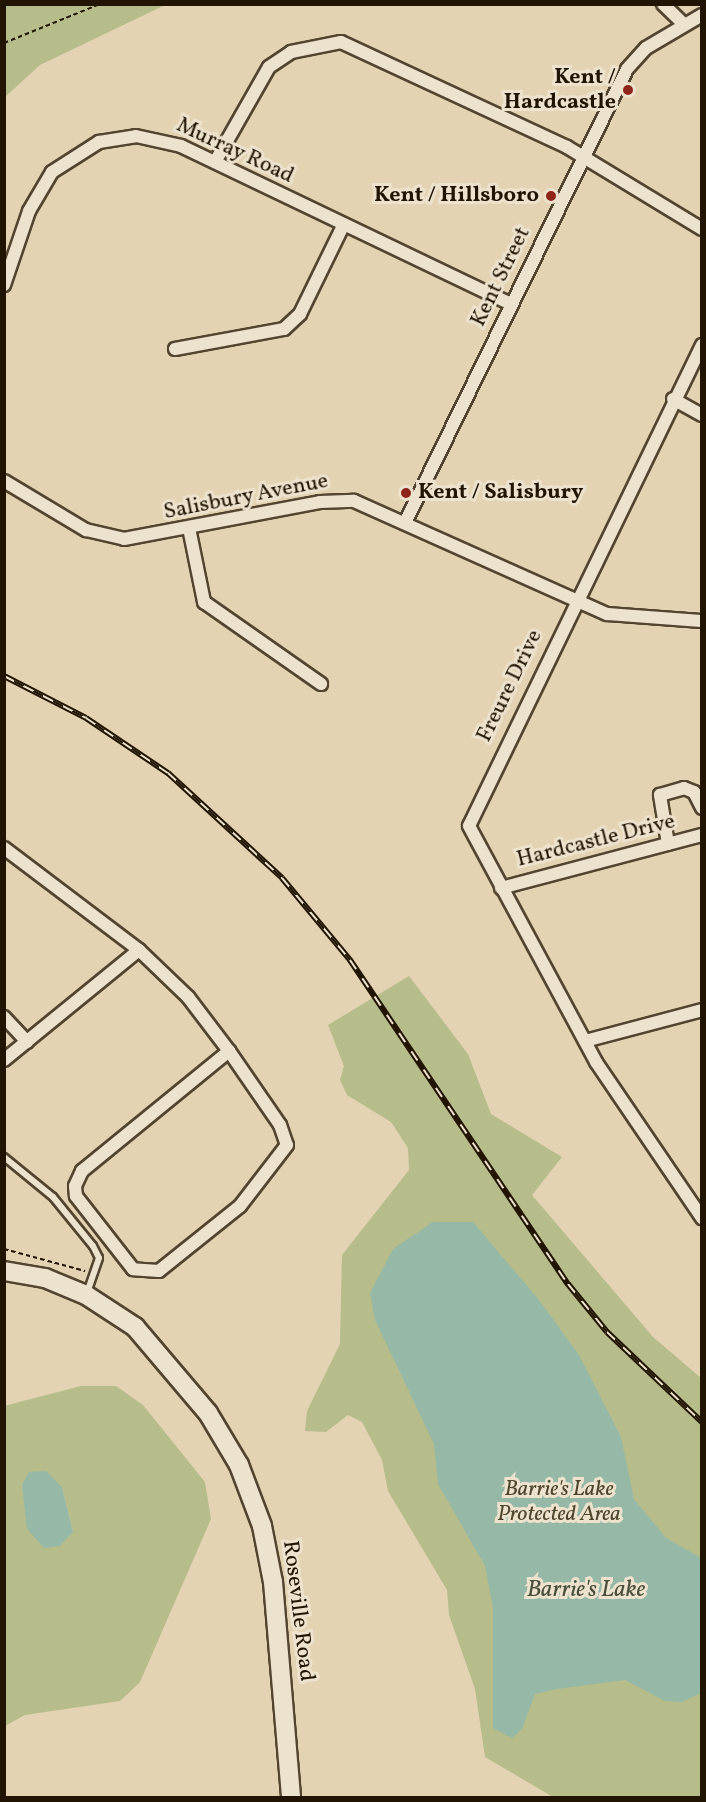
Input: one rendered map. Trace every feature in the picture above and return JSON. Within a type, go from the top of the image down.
[{"type":"main road","name":"Roseville Road","points":[[4,1270],[45,1278],[86,1295],[135,1327],[208,1413],[239,1465],[262,1526],[276,1602],[291,1797]]},
{"type":"street","points":[[663,4],[684,24]]},
{"type":"street","name":"Kent Street","points":[[405,523],[510,304],[627,69],[646,48],[702,15]]},
{"type":"street","points":[[215,162],[269,67],[291,52],[341,42],[582,158],[702,229]]},
{"type":"street","name":"Murray Road","points":[[4,285],[39,192],[52,171],[83,149],[117,137],[158,138],[215,162],[510,304]]},
{"type":"street","points":[[176,349],[284,329],[300,314],[344,226]]},
{"type":"street","name":"Freure Drive","points":[[702,345],[673,399],[470,820],[470,832],[585,1041],[702,1218]]},
{"type":"street","points":[[673,399],[702,415]]},
{"type":"street","name":"Salisbury Avenue","points":[[4,481],[97,534],[142,538],[337,499],[369,506],[575,602],[628,618],[702,621]]},
{"type":"street","points":[[189,528],[204,602],[321,684]]},
{"type":"street","points":[[668,844],[660,795],[684,788],[693,792],[702,808]]},
{"type":"street","name":"Hardcastle Drive","points":[[501,888],[702,835]]},
{"type":"street","points":[[4,848],[139,950],[188,997],[229,1051],[287,1145],[240,1206],[159,1271],[133,1269],[76,1196],[75,1186],[82,1171],[229,1051]]},
{"type":"street","points":[[4,1060],[139,950]]},
{"type":"street","points":[[585,1041],[702,1010]]},
{"type":"street","points":[[4,1017],[27,1042]]},
{"type":"lane","points":[[4,1157],[53,1197],[93,1246],[99,1258],[86,1295]]},
{"type":"path","points":[[4,43],[100,4]]},
{"type":"path","points":[[4,1249],[93,1274]]},
{"type":"green space","points":[[5,4],[165,5],[40,65],[5,97]]},
{"type":"green space","name":"Barrie's Lake Protected Area","points":[[409,976],[468,1054],[491,1114],[562,1157],[532,1195],[653,1337],[701,1378],[701,1797],[553,1797],[485,1757],[475,1689],[449,1615],[447,1590],[388,1491],[382,1460],[362,1422],[348,1415],[326,1432],[305,1431],[307,1411],[340,1344],[342,1255],[409,1170],[408,1148],[391,1122],[347,1095],[340,1080],[344,1066],[328,1025]]},
{"type":"green space","points":[[81,1386],[116,1386],[143,1405],[205,1482],[211,1519],[140,1682],[120,1701],[25,1715],[5,1726],[4,1406]],"holes":[[[22,1485],[62,1487],[73,1532],[25,1500]]]},
{"type":"water","name":"Barrie's Lake","points":[[433,1222],[473,1222],[539,1300],[579,1355],[621,1437],[634,1499],[666,1538],[701,1558],[701,1693],[682,1702],[665,1701],[625,1680],[557,1689],[535,1694],[522,1729],[512,1738],[493,1728],[493,1607],[485,1566],[438,1484],[434,1444],[375,1320],[370,1293],[393,1249]]},
{"type":"water","points":[[46,1471],[62,1487],[73,1532],[60,1546],[44,1548],[27,1529],[22,1485],[29,1472]]},
{"type":"railway","points":[[4,676],[86,718],[168,773],[282,878],[350,960],[568,1284],[607,1332],[702,1422]]},
{"type":"place","name":"Kent / Hardcastle","points":[[628,90]]},
{"type":"place","name":"Kent / Hillsboro","points":[[551,196]]},
{"type":"place","name":"Kent / Salisbury","points":[[406,493]]}]
